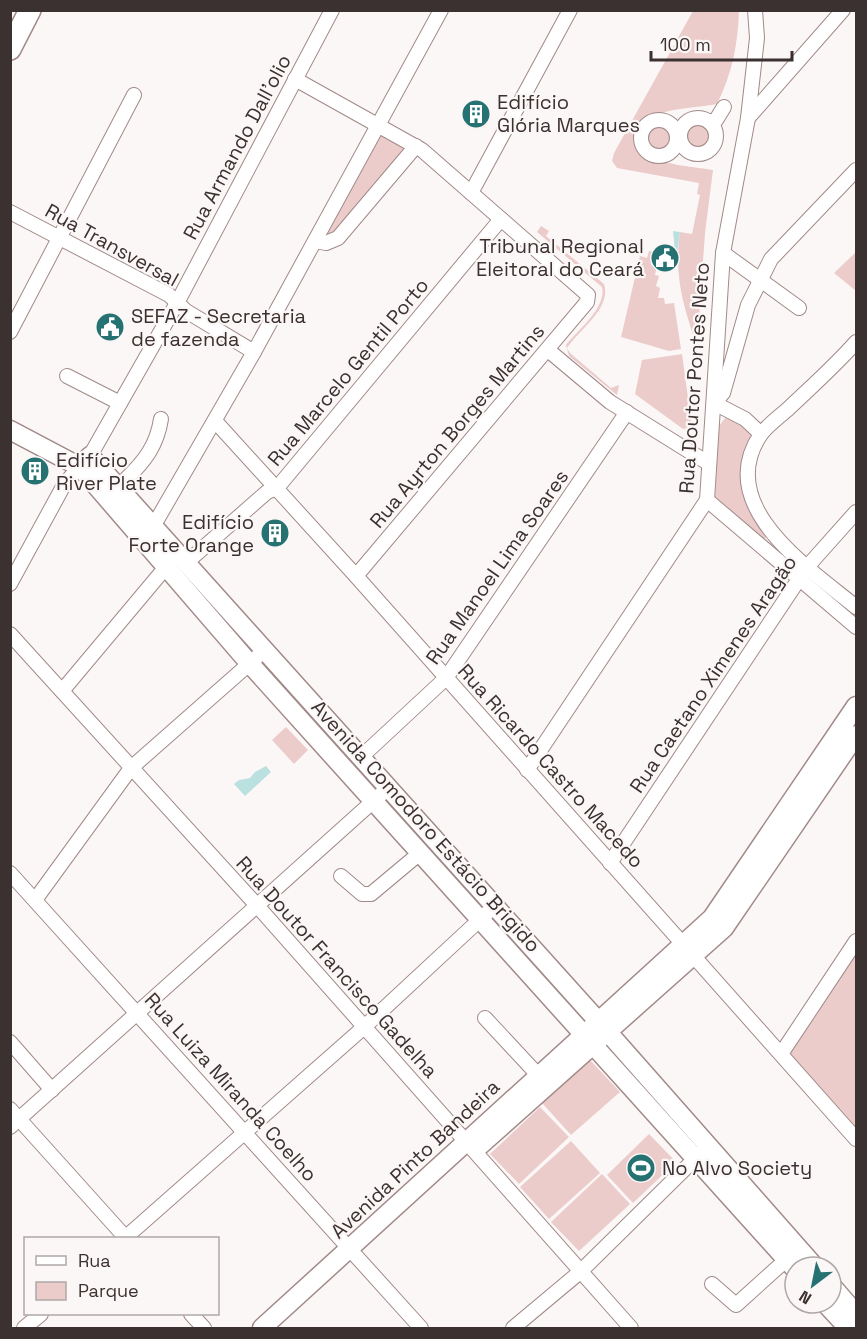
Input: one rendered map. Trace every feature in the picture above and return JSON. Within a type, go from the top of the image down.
[{"type":"highway","points":[[10,49],[30,10]]},
{"type":"main road","name":"Avenida Comodoro Estácio Brigido","points":[[10,430],[85,462],[122,482],[250,664],[589,1040],[803,1255]]},
{"type":"main road","name":"Avenida Comodoro Estácio Brigido","points":[[85,462],[265,650],[603,1027],[784,1255]]},
{"type":"main road","points":[[807,793],[856,706]]},
{"type":"main road","points":[[807,793],[856,735]]},
{"type":"main road","name":"Avenida Pinto Bandeira","points":[[278,1329],[354,1253],[470,1146],[690,950],[712,918],[741,891],[807,793]]},
{"type":"main road","name":"Avenida Pinto Bandeira","points":[[470,1146],[538,1075],[589,1040]]},
{"type":"main road","name":"Avenida Pinto Bandeira","points":[[262,1329],[354,1253]]},
{"type":"main road","points":[[843,1299],[856,1314]]},
{"type":"main road","points":[[836,1315],[848,1329]]},
{"type":"street","name":"Rua Armando Dall'olio","points":[[10,584],[65,483],[85,462],[177,303],[332,10]]},
{"type":"street","points":[[154,525],[254,352],[441,10]]},
{"type":"street","points":[[471,193],[570,10]]},
{"type":"street","name":"Rua Doutor Pontes Neto","points":[[527,770],[706,500],[723,253],[748,118],[757,38],[755,10]]},
{"type":"street","points":[[748,118],[843,10]]},
{"type":"street","points":[[295,79],[416,146],[501,219]]},
{"type":"street","points":[[10,332],[134,95]]},
{"type":"street","points":[[709,122],[716,138],[711,148],[697,153],[650,154],[642,140],[648,124],[692,119],[709,122],[716,120],[724,107]]},
{"type":"street","points":[[692,119],[683,126],[680,137],[685,147],[714,161]]},
{"type":"street","points":[[665,122],[676,134],[675,146],[667,154]]},
{"type":"street","points":[[315,241],[326,243],[338,238],[416,146]]},
{"type":"street","points":[[761,434],[745,419],[714,403],[723,393],[736,340],[771,259],[856,171]]},
{"type":"street","name":"Rua Transversal","points":[[10,212],[169,295],[177,303],[254,352]]},
{"type":"street","name":"Rua Ayrton Borges Martins","points":[[356,576],[587,302],[588,296],[585,290],[501,219]]},
{"type":"street","name":"Rua Marcelo Gentil Porto","points":[[62,691],[177,560],[267,492],[277,488],[501,219]]},
{"type":"street","points":[[723,253],[798,308]]},
{"type":"street","points":[[856,342],[761,434],[751,458],[747,477],[771,544],[799,579],[856,627]]},
{"type":"street","points":[[548,350],[610,402],[708,463]]},
{"type":"street","points":[[67,376],[120,403]]},
{"type":"street","name":"Rua Manoel Lima Soares","points":[[361,757],[446,678],[627,412]]},
{"type":"street","points":[[122,482],[140,465],[153,447],[161,419]]},
{"type":"street","name":"Rua Ricardo Castro Macedo","points":[[215,421],[356,576],[856,1138]]},
{"type":"street","points":[[706,500],[807,567],[856,607]]},
{"type":"street","name":"Rua Caetano Ximenes Aragão","points":[[610,863],[807,567],[856,512]]},
{"type":"street","name":"Rua Doutor Francisco Gadelha","points":[[10,634],[258,906],[363,1028],[631,1329]]},
{"type":"street","points":[[35,900],[131,768],[265,650]]},
{"type":"street","points":[[124,1237],[14,1118],[52,1090],[388,788]]},
{"type":"street","points":[[341,876],[362,894],[371,894],[420,853]]},
{"type":"street","name":"Rua Luiza Miranda Coelho","points":[[10,873],[421,1329]]},
{"type":"street","points":[[126,1237],[363,1028],[493,906]]},
{"type":"street","points":[[781,1054],[856,941]]},
{"type":"street","points":[[485,1018],[538,1075]]},
{"type":"street","points":[[10,1042],[52,1090]]},
{"type":"street","points":[[513,1329],[580,1272],[701,1152]]},
{"type":"street","points":[[712,1284],[736,1305],[783,1270]]},
{"type":"street","points":[[24,1329],[40,1315]]},
{"type":"street","points":[[192,1315],[204,1329]]},
{"type":"green space","points":[[693,11],[739,11],[733,59],[722,93],[717,104],[673,110],[648,118],[640,127],[637,138],[639,147],[656,159],[713,170],[705,233],[697,347],[681,291],[678,248],[680,232],[692,234],[700,195],[697,194],[699,183],[617,168],[612,161],[614,153]]},
{"type":"green space","points":[[698,125],[706,129],[710,137],[706,145],[698,149],[690,145],[686,137],[690,129]]},
{"type":"green space","points":[[658,127],[666,131],[670,139],[666,147],[658,151],[650,147],[646,139],[650,131]]},
{"type":"green space","points":[[380,132],[409,149],[329,237],[325,235]]},
{"type":"green space","points":[[541,226],[549,231],[546,236],[604,284],[605,293],[599,310],[567,348],[611,388],[619,385],[617,395],[569,356],[566,345],[596,310],[602,295],[602,287],[537,232]]},
{"type":"green space","points":[[649,251],[657,252],[654,264],[657,265],[655,275],[659,276],[656,286],[660,288],[658,298],[664,298],[665,304],[674,303],[681,349],[669,351],[621,337],[640,256],[647,258]]},
{"type":"green space","points":[[856,252],[856,291],[834,273]]},
{"type":"green space","points":[[682,354],[692,427],[683,429],[635,394],[642,360]]},
{"type":"green space","points":[[725,418],[736,421],[753,434],[745,464],[767,535],[765,539],[718,502],[715,497],[719,426]]},
{"type":"green space","points":[[286,727],[308,750],[294,764],[272,740]]},
{"type":"green space","points":[[856,953],[856,1129],[789,1053]]},
{"type":"green space","points":[[590,1060],[620,1092],[571,1135],[542,1103]]},
{"type":"green space","points":[[540,1107],[569,1137],[519,1184],[490,1154]]},
{"type":"green space","name":"No Alvo Society","points":[[649,1134],[676,1162],[633,1203],[607,1175]]},
{"type":"green space","points":[[571,1141],[600,1173],[549,1219],[520,1187]]},
{"type":"green space","points":[[602,1174],[630,1204],[579,1251],[551,1222]]},
{"type":"water","points":[[673,231],[680,232],[676,263]]},
{"type":"water","points":[[266,766],[271,772],[245,796],[234,784],[239,780],[250,778]]},
{"type":"place","name":"Edifício Glória Marques","points":[[476,114]]},
{"type":"place","name":"Tribunal Regional Eleitoral do Ceará","points":[[665,258]]},
{"type":"place","name":"SEFAZ - Secretaria de fazenda","points":[[110,327]]},
{"type":"place","name":"Edifício River Plate","points":[[35,471]]},
{"type":"place","name":"Edifício Forte Orange","points":[[275,533]]},
{"type":"place","name":"No Alvo Society","points":[[641,1168]]}]
